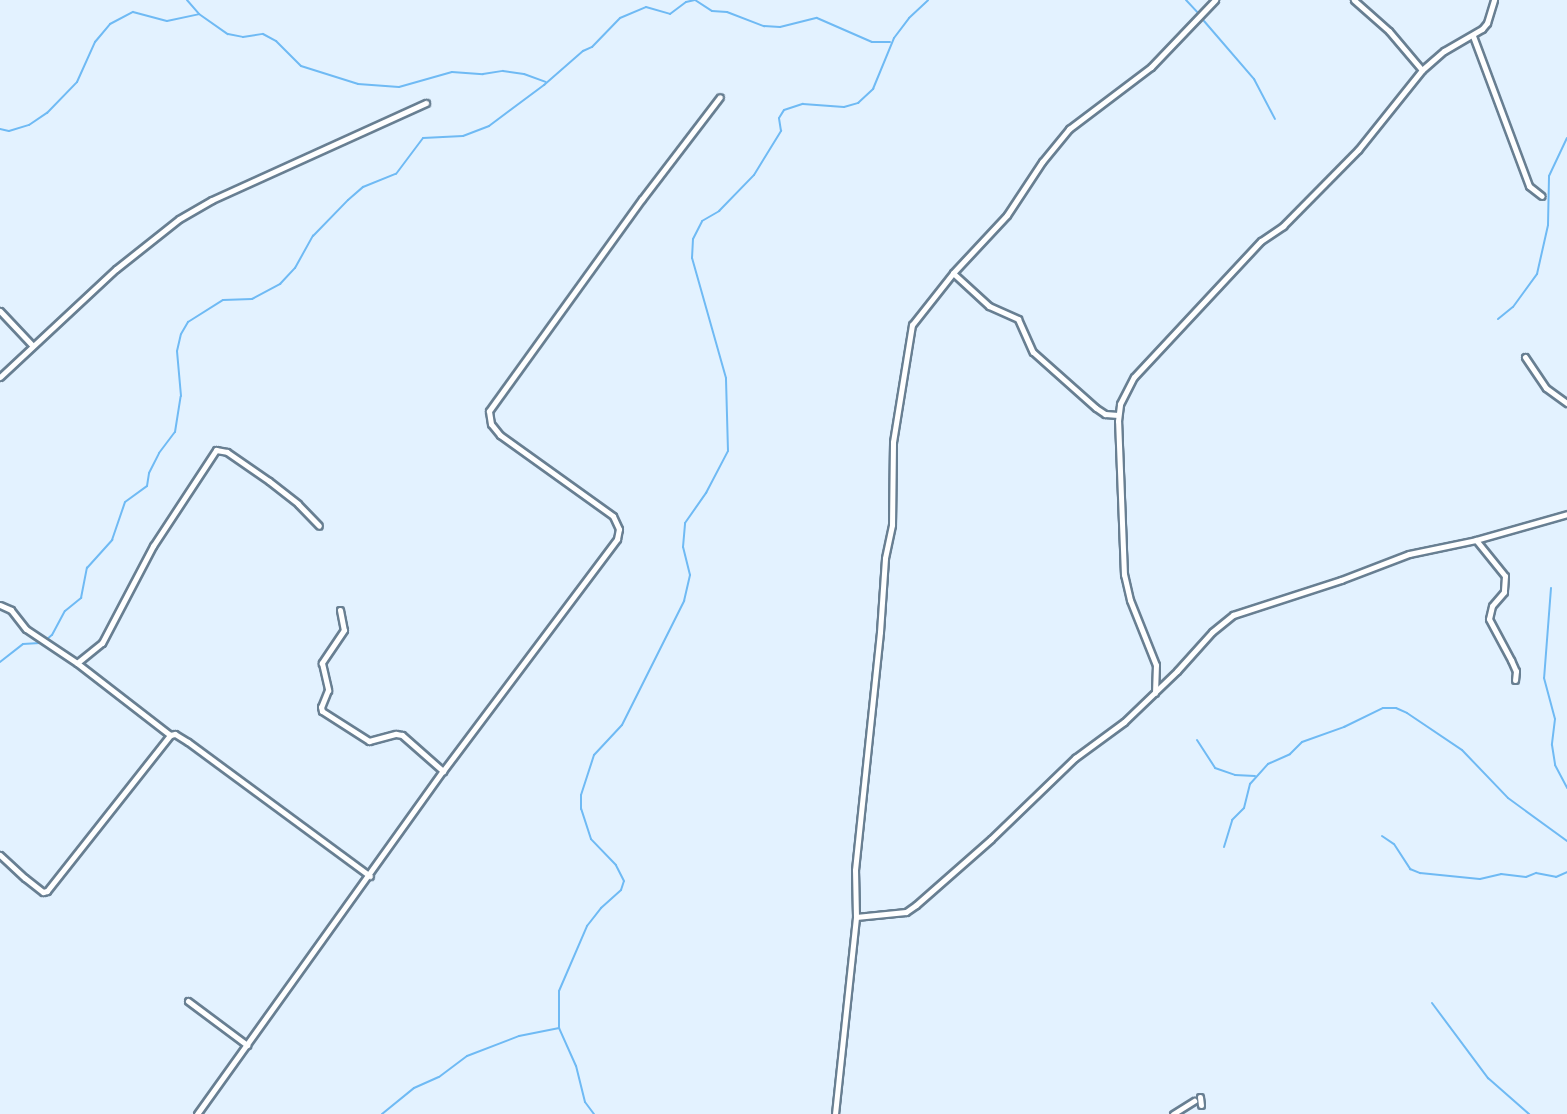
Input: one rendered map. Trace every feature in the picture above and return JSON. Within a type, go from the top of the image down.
[{"type":"street","points":[[835,1114],[856,917],[855,870],[880,632],[885,558],[892,525],[896,418],[912,325],[953,273],[1007,215],[1042,162],[1069,129],[1151,67],[1215,0]]},
{"type":"street","points":[[1354,0],[1389,31],[1422,70]]},
{"type":"street","points":[[1155,693],[1156,665],[1126,589],[1118,415],[1122,398],[1134,377],[1261,240],[1283,226],[1358,150],[1422,70],[1444,51],[1473,36],[1487,23],[1494,0]]},
{"type":"street","points":[[1473,36],[1529,186],[1542,196]]},
{"type":"street","points":[[197,1114],[370,876],[443,771],[620,533],[618,522],[613,516],[494,429],[489,418],[491,405],[720,97]]},
{"type":"street","points":[[0,377],[116,269],[179,219],[212,200],[426,103]]},
{"type":"street","points":[[953,273],[989,306],[1018,319],[1033,352],[1096,408],[1105,414],[1118,415]]},
{"type":"street","points":[[0,311],[32,345]]},
{"type":"street","points":[[1525,357],[1546,388],[1567,403]]},
{"type":"street","points":[[77,663],[102,643],[153,546],[216,450],[227,452],[269,481],[298,504],[319,526]]},
{"type":"street","points":[[856,917],[906,912],[916,905],[991,839],[1075,758],[1124,722],[1155,693],[1212,632],[1233,615],[1341,580],[1409,554],[1476,540],[1567,514]]},
{"type":"street","points":[[1476,540],[1505,576],[1504,592],[1491,606],[1489,619],[1516,671],[1515,680]]},
{"type":"street","points":[[0,605],[11,610],[26,629],[77,663],[170,735],[175,734],[188,742],[370,876]]},
{"type":"street","points":[[340,610],[344,630],[322,663],[328,690],[321,707],[322,711],[369,741],[396,734],[402,735],[416,750],[443,771]]},
{"type":"street","points":[[0,855],[42,891],[48,890],[170,735]]},
{"type":"street","points":[[188,1001],[247,1045]]},
{"type":"street","points":[[1200,1097],[1200,1105]]},
{"type":"street","points":[[1173,1114],[1194,1101]]},
{"type":"waterway","points":[[187,0],[199,14]]},
{"type":"waterway","points":[[45,641],[52,635],[65,611],[81,598],[87,568],[112,540],[125,502],[147,486],[149,473],[159,453],[175,432],[181,396],[177,351],[181,334],[188,322],[223,300],[252,299],[280,284],[295,268],[313,236],[348,200],[363,187],[396,174],[423,138],[463,136],[489,126],[544,85],[583,51],[592,47],[620,18],[646,7],[670,14],[686,2],[695,0],[712,11],[727,12],[764,26],[780,27],[817,18],[872,42],[890,42]]},
{"type":"waterway","points":[[594,1114],[585,1102],[576,1066],[559,1028],[559,991],[587,926],[601,908],[621,890],[624,881],[616,865],[591,839],[581,809],[581,795],[594,755],[622,725],[684,601],[690,575],[683,547],[685,523],[706,493],[728,451],[726,378],[692,258],[693,239],[702,221],[719,211],[754,175],[781,131],[779,118],[784,110],[803,104],[844,107],[858,103],[873,89],[894,38],[909,18],[928,0]]},
{"type":"waterway","points":[[1186,0],[1198,13]]},
{"type":"waterway","points":[[0,129],[9,131],[29,125],[47,113],[77,82],[95,42],[110,24],[133,12],[167,21],[199,14],[228,34],[243,37],[263,34],[276,41],[301,66],[358,84],[399,87],[452,72],[483,74],[503,71],[524,74],[546,82]]},
{"type":"waterway","points":[[1204,21],[1254,79],[1275,119]]},
{"type":"waterway","points":[[1498,319],[1513,307],[1537,274],[1548,225],[1549,176],[1567,138]]},
{"type":"waterway","points":[[1551,588],[1544,678],[1555,719],[1552,745],[1555,765],[1567,788]]},
{"type":"waterway","points":[[0,662],[23,644],[40,643]]},
{"type":"waterway","points":[[1224,847],[1232,820],[1244,808],[1250,784],[1268,764],[1290,754],[1302,742],[1344,727],[1383,708],[1396,708],[1407,713],[1462,750],[1508,798],[1567,841]]},
{"type":"waterway","points":[[1197,740],[1215,768],[1235,775],[1255,776]]},
{"type":"waterway","points":[[1382,836],[1394,844],[1410,869],[1420,873],[1480,879],[1501,874],[1526,877],[1536,873],[1556,877],[1567,872]]},
{"type":"waterway","points":[[1432,1003],[1488,1078],[1529,1114]]},
{"type":"waterway","points":[[382,1114],[414,1088],[439,1077],[467,1056],[519,1036],[559,1028]]}]
